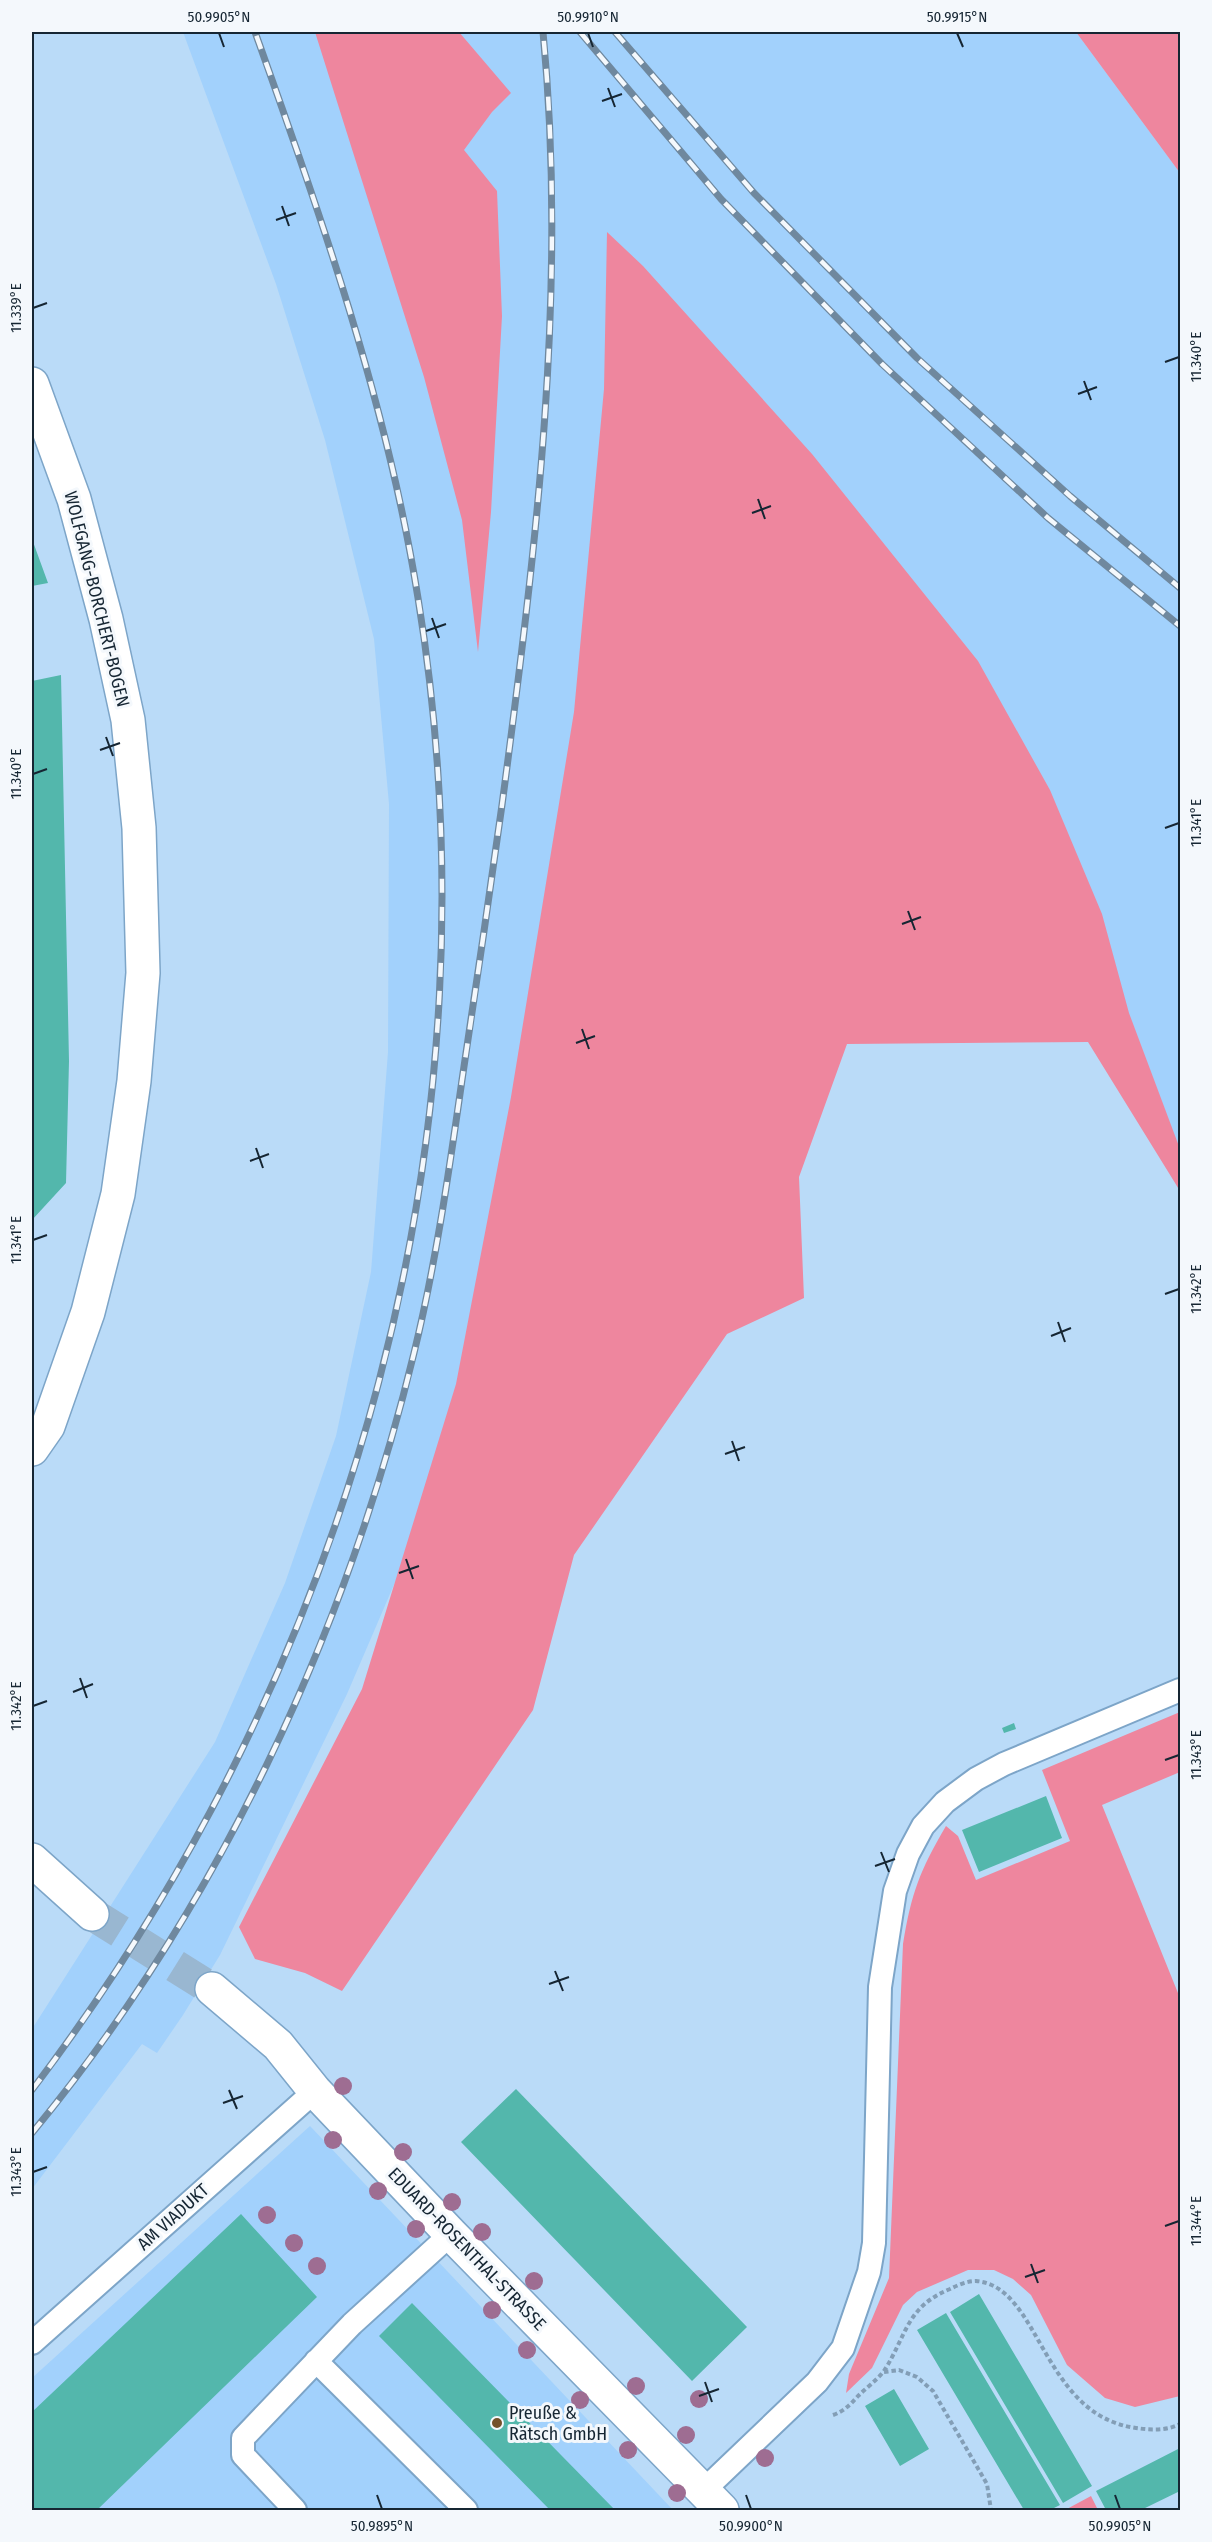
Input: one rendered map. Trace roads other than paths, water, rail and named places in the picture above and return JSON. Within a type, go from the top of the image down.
[{"type":"street","name":"WOLFGANG-BORCHERT-BOGEN","points":[[32,384],[74,500],[106,619],[128,720],[140,828],[143,973],[134,1081],[118,1194],[90,1305],[37,1428]]},
{"type":"street","points":[[32,1860],[92,1914]]},
{"type":"street","name":"EDUARD-ROSENTHAL-STRASSE","points":[[212,1989],[278,2045],[315,2091],[451,2234],[713,2501]]},
{"type":"lane","points":[[713,2501],[782,2416],[817,2382],[843,2348],[869,2272],[874,2242],[880,1987],[895,1891],[923,1826],[945,1803],[976,1779],[1004,1764],[1180,1690]]},
{"type":"lane","name":"AM VIADUKT","points":[[32,2343],[315,2091]]},
{"type":"lane","points":[[294,2511],[243,2455],[243,2438],[352,2324],[451,2234]]},
{"type":"lane","points":[[316,2361],[465,2511]]},
{"type":"tunnel","points":[[92,1914],[212,1989]]},
{"type":"railway","points":[[32,2090],[145,1926],[241,1752],[319,1571],[378,1383],[419,1191],[439,995],[439,797],[418,598],[389,453],[350,311],[255,32]]},
{"type":"railway","points":[[32,2133],[99,2047],[160,1956],[216,1862],[267,1764],[312,1664],[352,1562],[386,1458],[414,1353],[429,1285],[452,1148],[515,709],[537,516],[550,323],[552,226],[550,129],[543,32]]},
{"type":"railway","points":[[580,32],[721,199],[882,364],[1048,518],[1180,626]]},
{"type":"railway","points":[[615,32],[754,193],[917,358],[1070,496],[1180,588]]},
{"type":"place","name":"Preuße & Rätsch GmbH","points":[[497,2423]]}]
